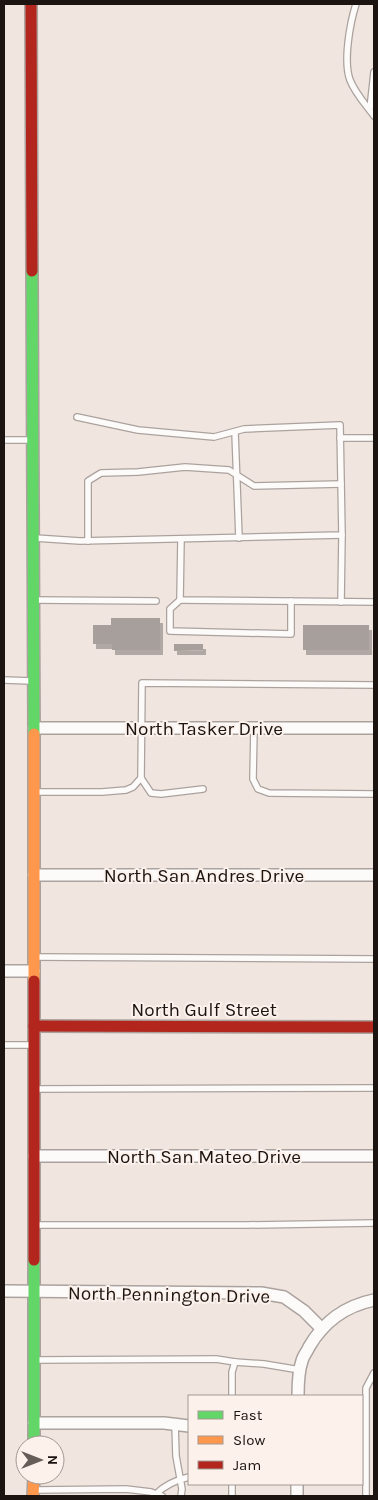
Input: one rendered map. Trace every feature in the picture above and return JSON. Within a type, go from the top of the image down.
[{"type":"main road","points":[[31,4],[34,681],[34,1435]]},
{"type":"main road","name":"North Gulf Street","points":[[34,1026],[374,1027]]},
{"type":"street","name":"North Tasker Drive","points":[[34,728],[374,728]]},
{"type":"street","name":"North San Andres Drive","points":[[34,875],[374,875]]},
{"type":"street","points":[[4,970],[34,971]]},
{"type":"street","name":"North San Mateo Drive","points":[[34,1156],[374,1156]]},
{"type":"street","name":"North Pennington Drive","points":[[4,1291],[260,1293],[284,1298],[304,1311],[322,1329]]},
{"type":"street","points":[[298,1395],[302,1361],[322,1329],[336,1315],[352,1307],[374,1300]]},
{"type":"street","points":[[34,1423],[164,1423],[188,1426]]},
{"type":"lane","points":[[356,4],[351,20],[347,66],[350,82],[374,116]]},
{"type":"lane","points":[[370,109],[374,72]]},
{"type":"lane","points":[[77,417],[138,430],[214,437],[244,429],[340,425],[341,602]]},
{"type":"lane","points":[[235,432],[239,538]]},
{"type":"lane","points":[[340,438],[374,438]]},
{"type":"lane","points":[[4,440],[32,440]]},
{"type":"lane","points":[[88,541],[88,481],[101,473],[138,472],[185,467],[229,470],[254,486],[341,484]]},
{"type":"lane","points":[[33,538],[88,541],[342,536]]},
{"type":"lane","points":[[180,600],[181,539]]},
{"type":"lane","points":[[33,600],[156,601]]},
{"type":"lane","points":[[291,602],[291,634],[170,631],[170,609],[180,600],[374,602]]},
{"type":"lane","points":[[4,680],[34,681]]},
{"type":"lane","points":[[203,789],[162,794],[151,793],[141,778],[142,682],[374,685]]},
{"type":"lane","points":[[254,728],[253,779],[258,789],[269,793],[374,794]]},
{"type":"lane","points":[[34,792],[126,790],[133,788],[141,778]]},
{"type":"lane","points":[[34,957],[374,959]]},
{"type":"lane","points":[[4,1045],[34,1045]]},
{"type":"lane","points":[[34,1089],[374,1088]]},
{"type":"lane","points":[[34,1225],[374,1223]]},
{"type":"lane","points":[[34,1360],[216,1359],[300,1370]]},
{"type":"lane","points":[[232,1395],[232,1372],[235,1362]]},
{"type":"lane","points":[[366,1496],[366,1388],[374,1373]]},
{"type":"lane","points":[[175,1424],[176,1456],[182,1489],[180,1496]]},
{"type":"lane","points":[[34,1493],[126,1489],[151,1492],[159,1495],[164,1486],[188,1476]]},
{"type":"building","points":[[111,618],[160,618],[160,650],[112,650],[112,644],[93,644],[93,625],[111,625]]},
{"type":"building","points":[[303,625],[369,625],[369,650],[303,650]]},
{"type":"building","points":[[174,644],[203,644],[203,650],[174,651]]},
{"type":"traffic: fast","points":[[32,271],[34,734]]},
{"type":"traffic: fast","points":[[34,1260],[34,1435]]},
{"type":"traffic: slow","points":[[34,734],[34,981]]},
{"type":"traffic: slow","points":[[33,1496],[34,1485]]},
{"type":"traffic: jam","points":[[31,4],[32,271]]},
{"type":"traffic: jam","points":[[34,981],[34,1260]]},
{"type":"traffic: jam","points":[[34,1026],[374,1027]]}]
